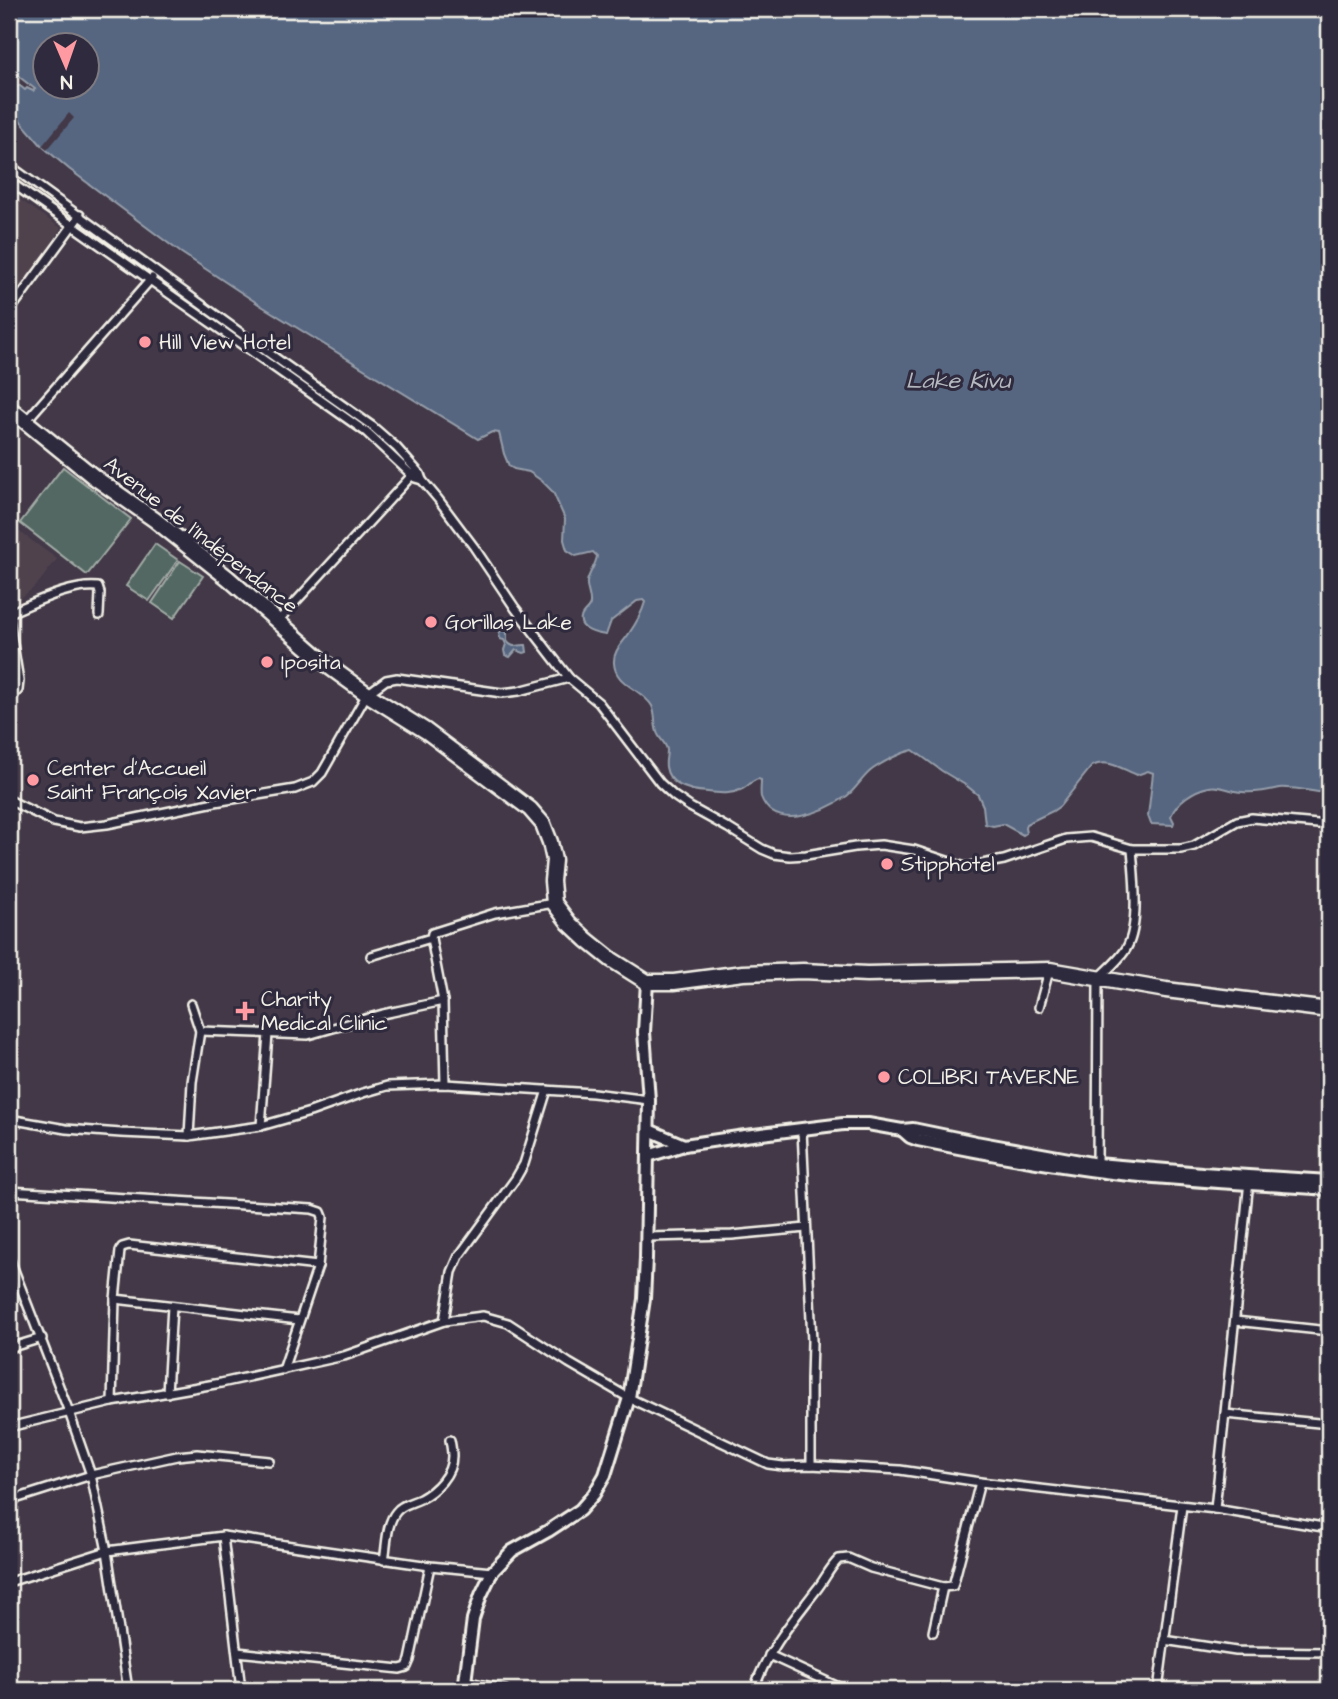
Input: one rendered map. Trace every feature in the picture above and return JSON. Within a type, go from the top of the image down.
[{"type":"highway","name":"Avenue de l'Indépendance","points":[[9,408],[94,477],[228,578],[331,668],[426,731],[530,809],[543,824],[550,842],[554,860],[554,904]]},
{"type":"highway","points":[[554,904],[587,940],[647,982],[674,982],[743,973],[803,971],[867,974],[1049,970],[1190,994],[1329,1010]]},
{"type":"street","points":[[9,164],[157,272],[308,392],[369,429]]},
{"type":"street","points":[[9,181],[150,280],[314,385],[393,450],[438,499],[515,608],[569,678],[599,703],[660,783],[674,796],[762,849],[790,856],[881,845],[914,850],[965,867],[1004,860],[1066,839],[1091,837],[1132,849],[1181,849],[1194,846],[1237,821],[1252,818],[1329,825]]},
{"type":"street","points":[[9,312],[80,215]]},
{"type":"street","points":[[25,422],[157,272]]},
{"type":"street","points":[[308,392],[314,385]]},
{"type":"street","points":[[278,621],[414,473]]},
{"type":"street","points":[[9,613],[78,587],[90,586],[98,587],[100,593],[99,615]]},
{"type":"street","points":[[9,619],[19,690],[9,701]]},
{"type":"street","points":[[9,800],[54,822],[80,827],[295,789],[313,782],[322,773],[367,694],[386,680],[397,678],[502,693],[569,678]]},
{"type":"street","points":[[1097,1167],[1098,979],[1126,950],[1130,941],[1134,921],[1132,849]]},
{"type":"street","points":[[445,1084],[443,1001],[432,933],[495,913],[554,904]]},
{"type":"street","points":[[371,956],[431,938]]},
{"type":"street","points":[[1039,1007],[1049,970]]},
{"type":"street","points":[[506,1690],[464,1686],[473,1619],[481,1595],[492,1572],[512,1551],[580,1510],[594,1494],[605,1475],[629,1398],[645,1299],[649,1130],[644,1032],[647,982]]},
{"type":"street","points":[[200,1031],[308,1035],[443,1001]]},
{"type":"street","points":[[189,1136],[192,1082],[200,1031],[191,1004]]},
{"type":"street","points":[[261,1126],[268,1034]]},
{"type":"street","points":[[9,1119],[66,1129],[189,1136],[261,1126],[387,1086],[445,1084],[649,1100]]},
{"type":"street","points":[[444,1321],[452,1272],[459,1256],[524,1164],[547,1090]]},
{"type":"street","points":[[648,1156],[684,1145],[843,1124],[868,1124],[913,1129],[975,1147],[1097,1167],[1249,1181],[1329,1181]]},
{"type":"street","points":[[649,1130],[684,1145]]},
{"type":"street","points":[[802,1130],[812,1341],[811,1465]]},
{"type":"street","points":[[1215,1509],[1249,1181]]},
{"type":"street","points":[[1286,1182],[1329,1189]]},
{"type":"street","points":[[9,1191],[312,1209],[321,1212],[323,1217],[318,1266],[283,1370]]},
{"type":"street","points":[[647,1237],[732,1235],[806,1228]]},
{"type":"street","points":[[112,1402],[115,1299],[122,1247],[130,1245],[318,1266]]},
{"type":"street","points":[[9,1257],[10,1267],[41,1338],[91,1475],[107,1551],[128,1690]]},
{"type":"street","points":[[115,1299],[299,1320]]},
{"type":"street","points":[[167,1393],[172,1306]]},
{"type":"street","points":[[9,1427],[112,1402],[344,1356],[444,1321],[483,1316],[508,1323],[629,1398],[768,1464],[900,1470],[1215,1509],[1329,1528]]},
{"type":"street","points":[[1235,1321],[1329,1332]]},
{"type":"street","points":[[9,1348],[41,1338]]},
{"type":"street","points":[[1225,1415],[1329,1424]]},
{"type":"street","points":[[384,1560],[390,1525],[395,1513],[402,1506],[421,1498],[439,1485],[451,1466],[453,1455],[450,1440]]},
{"type":"street","points":[[9,1502],[91,1475],[177,1456],[197,1454],[269,1461]]},
{"type":"street","points":[[754,1690],[769,1655],[839,1559],[848,1558],[871,1568],[943,1587],[953,1586],[981,1482]]},
{"type":"street","points":[[1158,1690],[1182,1506]]},
{"type":"street","points":[[9,1582],[107,1551],[223,1536],[384,1560],[492,1572]]},
{"type":"street","points":[[223,1536],[241,1690]]},
{"type":"street","points":[[237,1652],[400,1669],[407,1667],[430,1566]]},
{"type":"street","points":[[933,1633],[943,1587]]},
{"type":"street","points":[[1164,1640],[1236,1651],[1329,1652]]},
{"type":"street","points":[[769,1655],[845,1690]]},
{"type":"shaded area","points":[[9,192],[61,228],[9,308]]},
{"type":"shaded area","points":[[9,524],[57,559],[36,586],[9,607]]},
{"type":"green space","points":[[63,467],[131,519],[87,575],[20,523]]},
{"type":"green space","points":[[155,544],[178,560],[149,601],[126,586]]},
{"type":"green space","points":[[180,561],[203,576],[174,618],[152,603]]},
{"type":"water","name":"Lake Kivu","points":[[9,9],[1329,9],[1329,794],[1284,788],[1238,792],[1209,787],[1192,794],[1177,806],[1171,816],[1173,825],[1151,824],[1148,816],[1153,773],[1148,771],[1137,775],[1104,763],[1092,766],[1060,806],[1026,824],[1026,833],[1023,835],[1003,824],[985,824],[983,806],[978,795],[913,750],[873,769],[851,793],[838,802],[801,816],[777,815],[768,808],[761,797],[761,780],[758,779],[736,792],[728,793],[682,787],[668,774],[667,750],[657,732],[652,706],[624,682],[615,670],[616,651],[636,623],[645,602],[637,601],[611,621],[606,635],[589,631],[583,626],[582,616],[590,604],[587,582],[597,556],[593,552],[576,556],[567,550],[564,540],[565,519],[553,492],[529,472],[509,466],[499,433],[492,432],[478,439],[260,305],[180,252],[42,146],[15,113],[15,88],[19,85],[25,90],[27,88],[32,90],[32,102],[102,102],[102,32],[32,32],[32,87],[9,69]]},
{"type":"water","points":[[503,630],[507,633],[509,644],[526,645],[527,652],[516,650],[510,657],[505,655],[506,644],[500,639],[499,632]]},
{"type":"pier","points":[[69,113],[74,118],[47,150],[42,146]]},
{"type":"place","name":"Hill View Hotel","points":[[145,342]]},
{"type":"place","name":"Gorillas Lake","points":[[431,622]]},
{"type":"place","name":"Iposita","points":[[267,662]]},
{"type":"place","name":"Center d'Accueil Saint François Xavier","points":[[33,780]]},
{"type":"place","name":"Stipphotel","points":[[887,864]]},
{"type":"place","name":"Charity Medical Clinic","points":[[245,1011]]},
{"type":"place","name":"COLIBRI TAVERNE","points":[[884,1077]]}]
